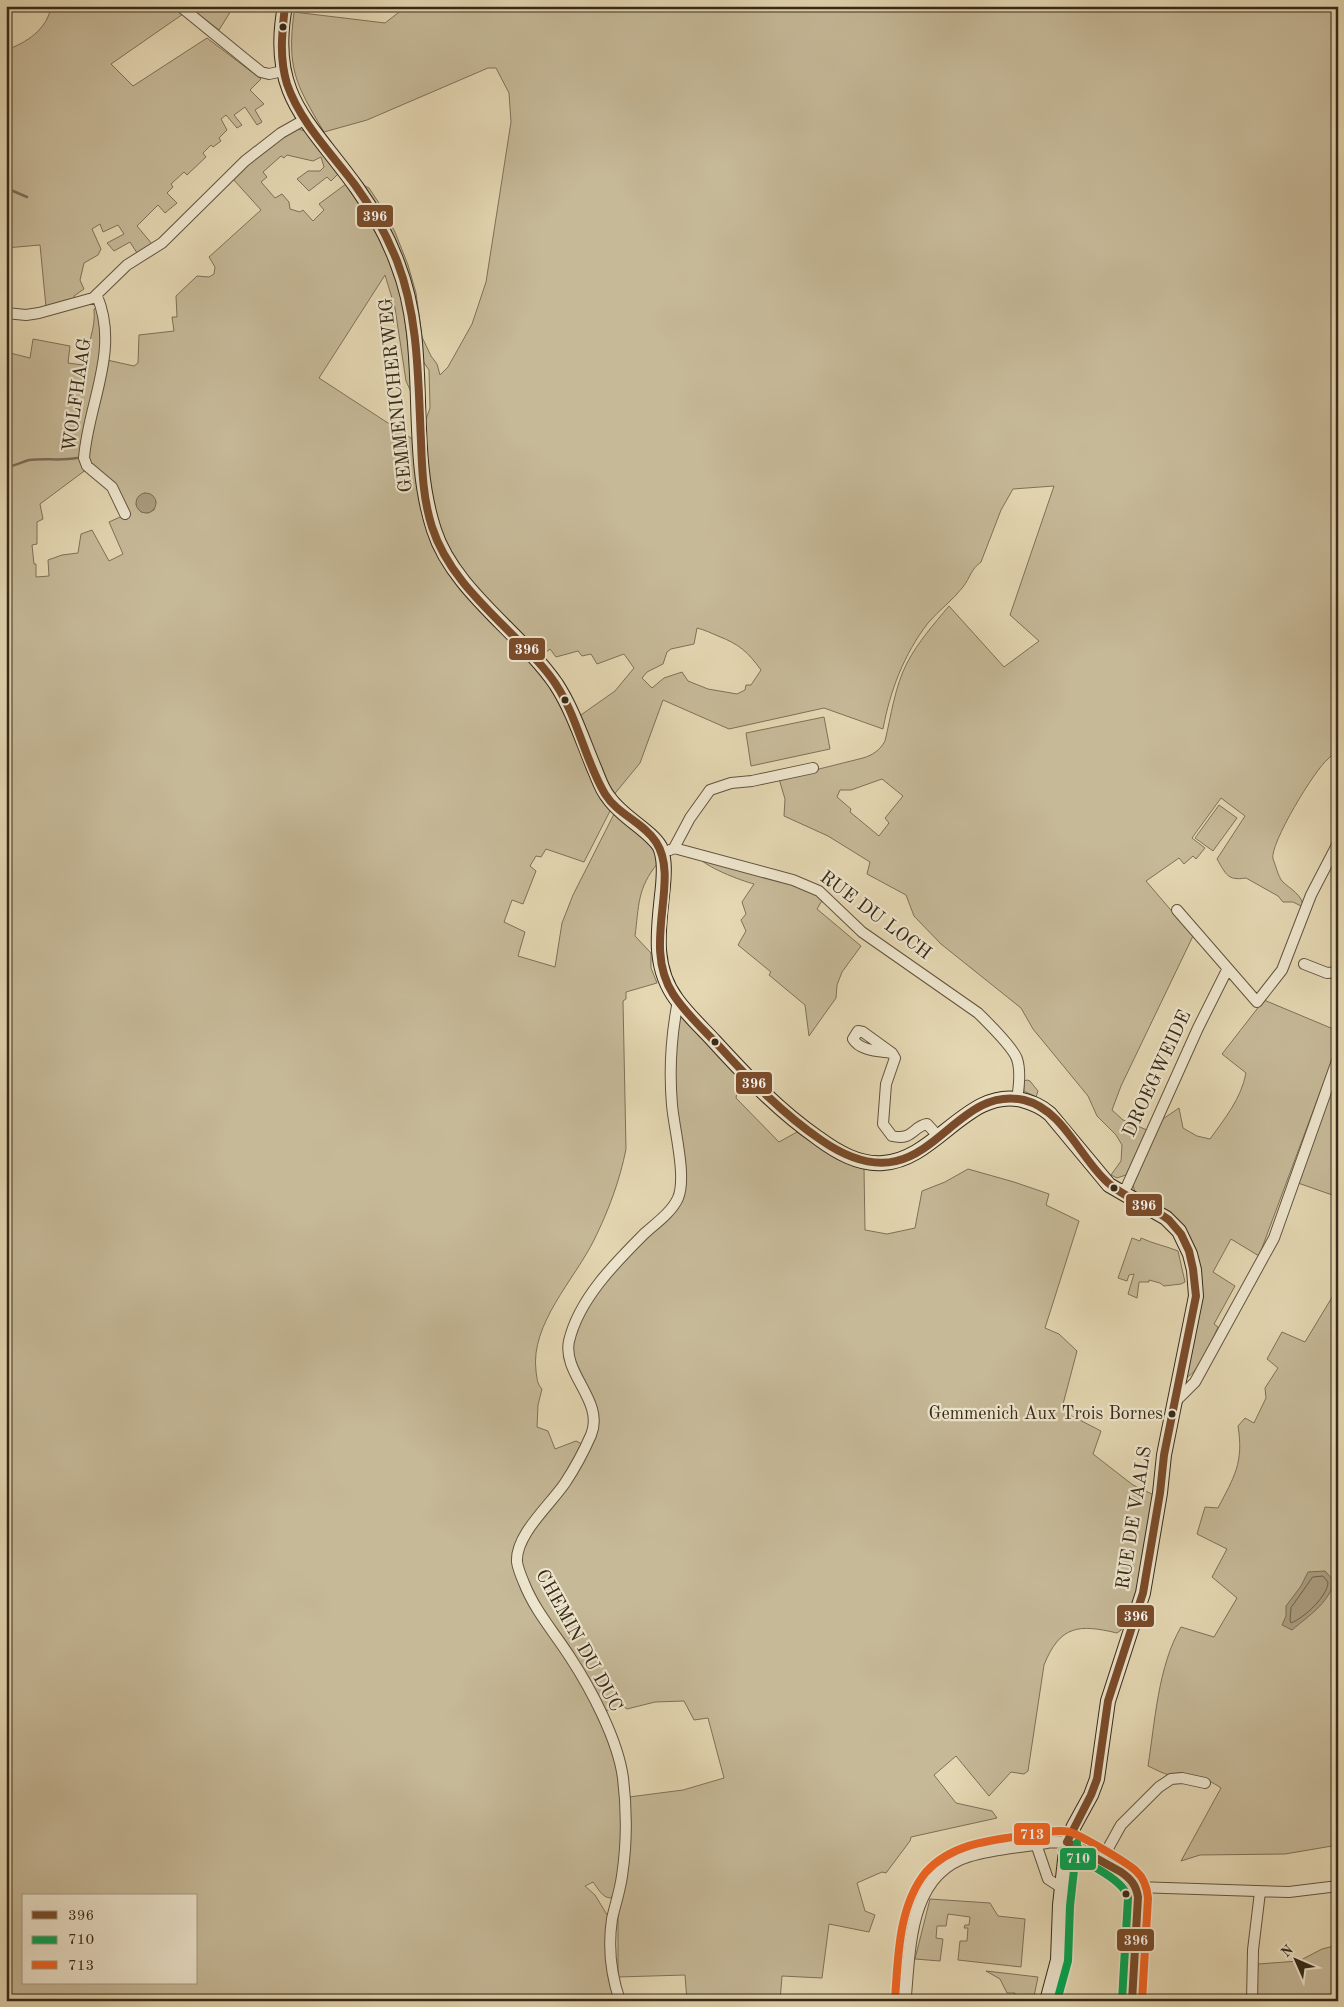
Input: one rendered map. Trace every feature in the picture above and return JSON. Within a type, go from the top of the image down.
[{"type":"main road","points":[[285,6],[280,46],[283,71],[289,93],[304,120]]},
{"type":"main road","name":"GEMMENICHERWEG","points":[[304,120],[356,187],[379,221],[401,272],[411,314],[416,362],[424,495],[435,534],[454,568],[474,593],[554,682],[568,707],[605,794],[620,812],[668,850]]},
{"type":"main road","name":"RUE DE VAALS","points":[[668,850],[658,930],[659,960],[665,980],[678,1001],[744,1073],[805,1129],[841,1153],[867,1163],[890,1162],[914,1155],[984,1104],[995,1100],[1016,1099],[1045,1109],[1103,1179],[1121,1192],[1166,1218],[1180,1231],[1190,1254],[1194,1270],[1196,1296],[1164,1455],[1160,1493],[1143,1593],[1108,1701],[1097,1779],[1067,1842],[1058,1960],[1047,2001]]},
{"type":"street","points":[[180,6],[261,72],[269,74],[283,71]]},
{"type":"street","points":[[6,313],[26,315],[39,313],[89,300],[97,296],[127,265],[162,243],[245,160],[281,133],[304,120]]},
{"type":"street","name":"WOLFHAAG","points":[[97,296],[105,325],[106,349],[84,458],[87,466],[110,484],[126,514]]},
{"type":"street","points":[[668,850],[710,790],[725,784],[752,781],[813,768]]},
{"type":"street","points":[[1178,910],[1256,1002],[1271,986],[1289,957],[1311,895],[1338,843]]},
{"type":"street","name":"RUE DU LOCH","points":[[668,850],[793,880],[819,891],[862,932],[978,1013],[994,1029],[1017,1059],[1020,1083],[1016,1099]]},
{"type":"street","points":[[1304,964],[1327,973],[1338,972]]},
{"type":"street","name":"DROEGWEIDE","points":[[1121,1192],[1127,1186],[1198,1028],[1227,970]]},
{"type":"street","name":"CHEMIN DU DUC","points":[[620,2001],[612,1968],[611,1936],[626,1844],[626,1816],[622,1774],[611,1738],[581,1675],[531,1600],[519,1569],[517,1555],[527,1532],[567,1481],[594,1425],[591,1405],[570,1360],[569,1342],[578,1317],[598,1285],[613,1266],[668,1211],[679,1196],[681,1186],[680,1164],[674,1132],[669,1060],[678,1001]]},
{"type":"street","points":[[892,1053],[895,1061],[886,1084],[883,1124],[892,1136],[899,1138],[909,1136],[923,1124],[927,1124],[939,1137]]},
{"type":"street","points":[[1174,1403],[1195,1382],[1274,1238],[1338,1058]]},
{"type":"street","points":[[1101,1861],[1121,1825],[1159,1787],[1171,1779],[1182,1778],[1205,1783]]},
{"type":"street","points":[[905,2001],[917,1912],[927,1886],[935,1876],[949,1864],[968,1856],[1049,1842],[1067,1842],[1129,1878],[1136,1887],[1138,1907],[1132,2001]]},
{"type":"street","points":[[1036,1844],[1048,1879],[1062,1888]]},
{"type":"street","points":[[1136,1887],[1289,1892],[1338,1886]]},
{"type":"street","points":[[1252,2001],[1254,1950],[1260,1892]]},
{"type":"shaded area","points":[[51,6],[171,6],[183,14],[111,64],[133,86],[207,38],[261,79],[250,90],[264,104],[255,110],[262,122],[257,125],[245,107],[234,115],[242,125],[237,128],[226,115],[221,119],[227,130],[219,138],[221,141],[213,147],[211,145],[203,153],[206,157],[187,175],[184,172],[171,184],[173,187],[167,193],[177,203],[165,213],[158,205],[137,226],[152,244],[137,253],[130,242],[114,251],[107,243],[124,234],[118,225],[103,232],[100,224],[92,229],[101,249],[98,255],[84,263],[80,280],[84,289],[74,296],[75,300],[46,307],[40,245],[6,248],[6,50],[35,34],[46,22]]},
{"type":"shaded area","points":[[188,6],[234,6],[219,30]]},
{"type":"shaded area","points":[[407,6],[1338,6],[1338,753],[1330,757],[1313,777],[1285,824],[1274,851],[1273,859],[1278,874],[1282,881],[1301,899],[1303,907],[1293,902],[1283,902],[1278,896],[1246,878],[1231,877],[1225,872],[1217,859],[1245,816],[1221,798],[1192,838],[1205,848],[1196,859],[1193,856],[1184,864],[1179,858],[1146,881],[1193,936],[1121,1086],[1112,1110],[1123,1120],[1147,1130],[1126,1175],[1117,1178],[1111,1175],[1121,1161],[1122,1145],[1116,1135],[1097,1116],[1088,1096],[1033,1029],[1021,1008],[941,944],[914,916],[906,895],[867,874],[870,862],[828,836],[784,816],[785,799],[779,779],[863,758],[878,750],[885,741],[896,691],[907,663],[921,640],[949,606],[1004,667],[1039,641],[1010,615],[1054,486],[1013,489],[1001,510],[981,562],[959,592],[928,623],[912,647],[894,687],[883,729],[824,708],[729,729],[663,700],[640,763],[612,797],[578,717],[615,691],[634,668],[624,654],[597,664],[591,654],[582,656],[578,651],[556,657],[550,649],[540,657],[476,588],[448,548],[440,530],[430,495],[424,425],[430,408],[429,370],[420,357],[417,313],[363,185],[369,188],[395,232],[408,265],[416,293],[422,337],[437,364],[440,375],[448,367],[472,324],[486,282],[511,122],[509,93],[496,68],[488,68],[367,120],[324,132],[306,101],[296,75],[292,48],[294,12],[385,23]],"holes":[[[697,628],[732,642],[752,658],[761,670],[751,685],[746,685],[745,690],[737,694],[708,689],[688,681],[682,672],[664,678],[652,688],[642,678],[647,672],[663,664],[667,652],[671,649],[694,644]],[[882,779],[903,796],[885,818],[889,823],[879,836],[850,812],[851,809],[837,797],[840,790],[851,790]]]},
{"type":"shaded area","points":[[298,129],[305,131],[338,174],[331,181],[327,177],[309,191],[297,179],[308,171],[320,171],[324,167],[321,157],[313,161],[287,155],[284,158],[281,156],[263,172],[267,177],[261,182],[275,198],[282,194],[289,202],[290,209],[300,212],[303,210],[313,221],[324,210],[319,204],[346,184],[375,224],[385,243],[403,305],[411,392],[406,381],[395,308],[385,275],[319,378],[414,440],[422,504],[433,541],[445,562],[474,601],[523,654],[554,692],[568,719],[588,774],[610,808],[584,862],[546,849],[541,857],[536,856],[530,866],[536,871],[523,904],[512,900],[504,922],[525,932],[518,956],[555,967],[562,923],[573,895],[614,814],[635,829],[647,841],[656,855],[658,863],[646,881],[640,898],[635,936],[651,953],[651,968],[657,983],[626,992],[626,999],[623,1001],[626,1149],[613,1196],[599,1229],[586,1255],[547,1319],[536,1353],[537,1378],[542,1389],[538,1405],[537,1427],[548,1431],[555,1449],[576,1441],[584,1445],[556,1494],[527,1528],[517,1547],[515,1560],[531,1600],[568,1657],[587,1691],[603,1726],[616,1763],[623,1801],[620,1873],[617,1887],[611,1898],[608,1898],[603,1895],[593,1882],[585,1886],[595,1895],[609,1918],[607,1949],[609,1978],[615,2001],[6,2001],[6,352],[30,358],[33,339],[70,346],[68,363],[83,365],[92,330],[94,309],[98,307],[104,341],[83,443],[82,460],[87,469],[40,504],[43,519],[37,522],[37,544],[32,545],[34,564],[36,564],[36,577],[49,576],[48,560],[62,555],[78,553],[81,534],[92,530],[109,561],[123,554],[109,522],[129,513],[111,482],[93,466],[87,454],[99,405],[107,360],[134,366],[138,363],[139,335],[174,331],[172,317],[177,317],[176,296],[197,276],[209,277],[214,274],[215,267],[209,257],[261,210],[233,179],[247,164],[280,139]],"holes":[[[144,493],[150,494],[156,501],[154,510],[148,513],[141,512],[136,505],[137,499]]]},
{"type":"shaded area","points":[[824,717],[830,749],[751,766],[746,733]]},
{"type":"shaded area","points":[[1219,805],[1237,818],[1213,851],[1195,838]]},
{"type":"shaded area","points":[[698,856],[796,885],[823,899],[817,909],[861,946],[842,972],[837,985],[836,998],[809,1036],[805,1005],[769,975],[771,972],[738,945],[746,931],[741,920],[746,914],[742,902],[754,884],[714,868]]},
{"type":"shaded area","points":[[1264,1000],[1338,1031],[1338,1044],[1259,1256],[1231,1239],[1213,1272],[1235,1286],[1214,1324],[1218,1327],[1205,1355],[1196,1369],[1187,1377],[1186,1374],[1198,1322],[1201,1294],[1195,1251],[1135,1192],[1133,1185],[1160,1121],[1179,1108],[1183,1128],[1197,1136],[1210,1139],[1232,1108],[1246,1073],[1222,1054]]},
{"type":"shaded area","points":[[679,1015],[743,1081],[738,1088],[736,1098],[779,1142],[797,1132],[837,1159],[864,1168],[865,1230],[887,1234],[915,1228],[922,1191],[945,1182],[968,1169],[1049,1194],[1046,1205],[1079,1221],[1045,1328],[1059,1334],[1077,1351],[1062,1408],[1066,1413],[1101,1431],[1093,1454],[1133,1485],[1154,1495],[1137,1593],[1121,1630],[1117,1633],[1092,1629],[1072,1631],[1064,1635],[1057,1642],[1044,1665],[1028,1771],[1024,1774],[1011,1772],[989,1796],[956,1756],[934,1775],[956,1803],[992,1811],[997,1818],[911,1837],[886,1873],[882,1872],[857,1883],[865,1911],[875,1915],[869,1932],[829,1924],[822,1978],[782,1976],[780,2001],[687,2001],[685,1975],[618,1977],[618,1914],[629,1797],[683,1790],[724,1778],[708,1718],[694,1720],[684,1701],[655,1702],[627,1709],[622,1705],[603,1712],[540,1613],[519,1559],[520,1551],[597,1424],[571,1351],[580,1319],[615,1267],[677,1207],[677,1131],[673,1059]]},
{"type":"shaded area","points":[[1338,1067],[1338,1197],[1298,1183]]},
{"type":"shaded area","points":[[1027,1080],[1038,1091],[1036,1097],[1024,1091],[1024,1081]]},
{"type":"shaded area","points":[[1132,1238],[1140,1241],[1141,1238],[1178,1251],[1185,1282],[1164,1286],[1149,1280],[1149,1282],[1139,1282],[1137,1298],[1128,1294],[1134,1274],[1129,1275],[1127,1281],[1118,1278]]},
{"type":"shaded area","points":[[1338,1293],[1338,1845],[1285,1854],[1200,1855],[1181,1861],[1221,1788],[1202,1779],[1162,1773],[1148,1766],[1158,1695],[1167,1659],[1181,1627],[1214,1637],[1237,1598],[1212,1577],[1227,1549],[1197,1534],[1205,1507],[1218,1508],[1233,1478],[1240,1450],[1238,1426],[1245,1418],[1254,1423],[1266,1398],[1265,1388],[1278,1368],[1267,1359],[1282,1332],[1305,1342],[1334,1294]]},
{"type":"shaded area","points":[[930,1899],[990,1903],[998,1916],[1025,1919],[1021,1967],[958,1960],[960,1941],[967,1941],[968,1928],[964,1928],[965,1925],[969,1925],[970,1917],[948,1914],[946,1926],[937,1926],[936,1938],[943,1939],[940,1961],[915,1959]]},
{"type":"shaded area","points":[[1338,1945],[1338,2001],[1256,2001],[1258,1964],[1299,1961],[1322,1949]]},
{"type":"shaded area","points":[[986,1971],[1038,1977],[1033,2001],[1014,2001],[1015,1993],[1007,1993],[1000,1979]]},
{"type":"water","points":[[146,493],[153,496],[156,503],[153,510],[146,513],[139,510],[136,503],[139,496]]},
{"type":"water","points":[[1325,1571],[1335,1582],[1322,1604],[1292,1630],[1282,1625],[1286,1616],[1286,1606],[1301,1586],[1308,1572]]},
{"type":"waterway","points":[[6,188],[27,197]]},
{"type":"waterway","points":[[6,467],[29,460],[77,458]]},
{"type":"transit line","name":"396","points":[[285,6],[282,55],[284,74],[293,98],[308,124],[355,185],[373,212],[393,251],[404,283],[410,305],[416,350],[422,463],[427,506],[432,527],[441,549],[468,588],[550,676],[567,704],[597,780],[605,794],[617,808],[651,835],[656,842],[663,857],[665,875],[660,954],[664,975],[678,1001],[694,1021],[780,1108],[821,1140],[857,1159],[887,1163],[912,1155],[974,1109],[997,1100],[1024,1100],[1037,1105],[1059,1122],[1094,1168],[1110,1185],[1169,1220],[1181,1234],[1189,1251],[1196,1296],[1164,1455],[1160,1493],[1143,1593],[1108,1701],[1097,1779],[1067,1842]]},
{"type":"transit line","name":"713","points":[[895,2000],[901,1933],[910,1901],[926,1872],[936,1862],[948,1855],[973,1845],[987,1841],[1060,1831],[1075,1834],[1131,1867],[1139,1874],[1146,1886],[1148,1898],[1142,2001]]},
{"type":"transit line","name":"396","points":[[1067,1842],[1121,1872],[1136,1889],[1138,1897],[1132,2001]]},
{"type":"transit line","name":"710","points":[[1057,2001],[1068,1961],[1070,1906],[1077,1843]]},
{"type":"transit line","name":"710","points":[[1062,1851],[1100,1870],[1119,1883],[1128,1898],[1122,2000]]},
{"type":"place","name":"Gemmenich Aux Trois Bornes","points":[[1172,1414]]}]
